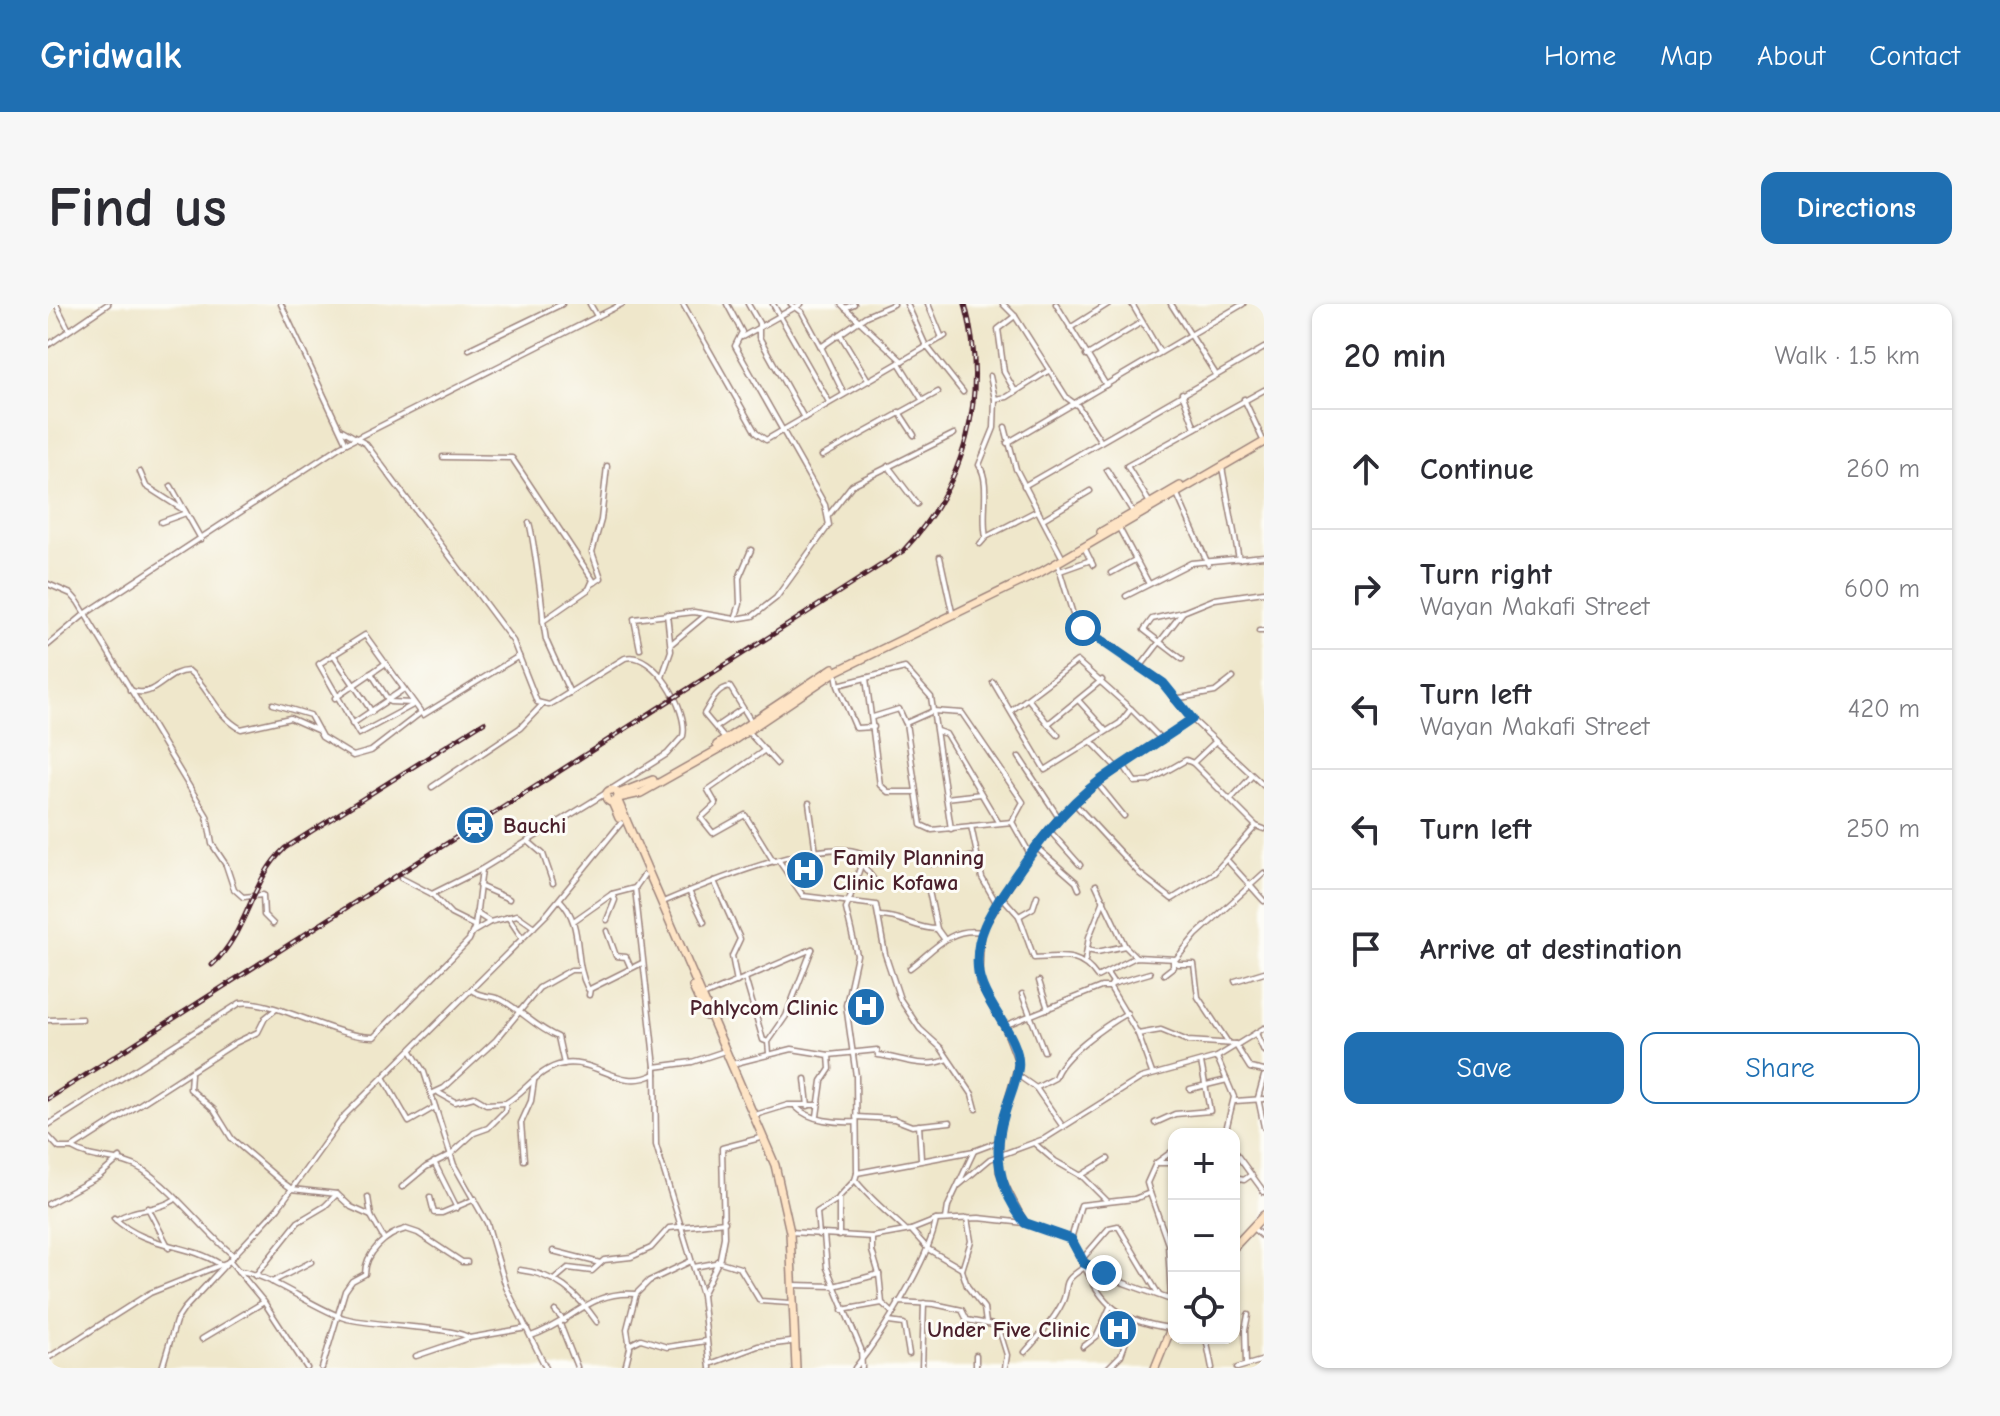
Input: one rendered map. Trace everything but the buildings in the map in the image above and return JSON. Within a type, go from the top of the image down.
[{"type":"street","points":[[56,304],[69,330]]},
{"type":"street","points":[[48,345],[108,304]]},
{"type":"street","points":[[281,304],[345,443]]},
{"type":"street","points":[[469,349],[562,304]]},
{"type":"street","points":[[590,304],[597,316]]},
{"type":"street","points":[[48,645],[85,614],[345,443],[622,304]]},
{"type":"street","points":[[683,304],[760,439],[766,440],[943,337],[928,304]]},
{"type":"street","points":[[727,304],[742,337]]},
{"type":"street","points":[[748,304],[760,326],[759,337],[804,418]]},
{"type":"street","points":[[773,304],[829,402]]},
{"type":"street","points":[[843,306],[854,304]]},
{"type":"street","points":[[821,347],[882,307],[894,304]]},
{"type":"street","points":[[907,304],[928,346],[963,392]]},
{"type":"street","points":[[1003,304],[1015,316],[1048,371],[1067,398],[1076,404],[1100,441]]},
{"type":"street","points":[[1056,304],[1106,385]]},
{"type":"street","points":[[1070,328],[1108,304]]},
{"type":"street","points":[[1132,304],[1160,352]]},
{"type":"street","points":[[1171,304],[1215,373]]},
{"type":"street","points":[[1007,443],[1243,304]]},
{"type":"street","points":[[828,516],[735,346],[742,337],[796,305],[844,394]]},
{"type":"street","points":[[843,306],[900,362],[921,398]]},
{"type":"street","points":[[1015,316],[998,329],[1004,372],[1015,391]]},
{"type":"street","points":[[1086,356],[1142,322]]},
{"type":"street","points":[[840,334],[868,381]]},
{"type":"street","points":[[1024,486],[1215,373],[1264,348]]},
{"type":"street","points":[[995,399],[1048,371]]},
{"type":"street","points":[[986,537],[984,478],[979,465],[994,432],[995,399],[990,376]]},
{"type":"street","points":[[1150,503],[1127,466],[1264,390]]},
{"type":"street","points":[[822,456],[921,398],[938,392]]},
{"type":"street","points":[[1182,393],[1195,428]]},
{"type":"street","points":[[1244,399],[1264,440]]},
{"type":"street","points":[[899,412],[914,435]]},
{"type":"street","points":[[1005,427],[1007,443],[1024,486],[1043,519],[1059,563],[1075,621],[1163,683],[1192,719],[1264,786]]},
{"type":"street","points":[[341,430],[358,437],[500,624],[519,656],[532,695],[542,705]]},
{"type":"street","points":[[341,430],[345,443]]},
{"type":"street","points":[[640,649],[634,619],[694,612],[735,619],[753,616],[776,598],[824,533],[828,516],[852,485],[954,434]]},
{"type":"street","points":[[612,796],[641,793],[747,730],[838,669],[1059,563],[1264,440]]},
{"type":"street","points":[[1059,563],[1150,503],[1264,440]]},
{"type":"street","points":[[443,457],[512,458],[594,583]]},
{"type":"street","points":[[543,621],[601,578],[592,552],[601,520],[607,466]]},
{"type":"street","points":[[888,466],[917,504]]},
{"type":"street","points":[[1222,467],[1239,559]]},
{"type":"street","points":[[1107,470],[1134,513]]},
{"type":"street","points":[[140,472],[146,486],[186,512]]},
{"type":"street","points":[[171,486],[201,539]]},
{"type":"street","points":[[1043,519],[1090,491]]},
{"type":"street","points":[[1177,494],[1208,564]]},
{"type":"street","points":[[980,544],[986,537],[1038,510]]},
{"type":"street","points":[[161,522],[186,512]]},
{"type":"street","points":[[529,523],[533,530],[534,561],[546,640],[570,693]]},
{"type":"street","points":[[1119,528],[1149,584]]},
{"type":"street","points":[[1059,563],[1092,562],[1084,547]]},
{"type":"street","points":[[735,619],[740,604],[739,578],[751,550]]},
{"type":"street","points":[[1126,596],[1177,568],[1264,556]]},
{"type":"street","points":[[940,557],[952,612]]},
{"type":"street","points":[[1111,573],[1135,560]]},
{"type":"street","points":[[48,584],[71,594],[85,614],[207,816],[212,844],[226,865],[234,889],[243,897],[263,895],[264,915],[273,924]]},
{"type":"street","points":[[1182,659],[1144,630],[1152,619],[1183,612],[1215,599],[1264,592]]},
{"type":"street","points":[[432,894],[612,796],[641,787],[838,669],[995,593]]},
{"type":"street","points":[[1141,666],[1183,612]]},
{"type":"street","points":[[662,679],[670,658],[667,614]]},
{"type":"street","points":[[670,644],[706,615]]},
{"type":"street","points":[[412,704],[359,734],[335,698],[319,664],[365,635],[419,714]]},
{"type":"street","points":[[332,653],[372,712]]},
{"type":"street","points":[[130,690],[148,692],[179,672],[189,671],[199,678],[218,710],[241,729],[290,718],[317,730],[344,752],[358,755],[371,751],[419,714],[430,712],[519,656]]},
{"type":"street","points":[[432,787],[520,728],[542,705],[570,693],[631,656],[651,664],[662,679],[683,718],[683,736],[675,749],[624,783],[612,796]]},
{"type":"street","points":[[1012,710],[1077,661],[1102,680],[1162,740]]},
{"type":"street","points":[[335,698],[386,663]]},
{"type":"street","points":[[838,685],[905,668],[931,697],[951,829]]},
{"type":"street","points":[[838,669],[838,685],[856,728],[874,727]]},
{"type":"street","points":[[371,673],[388,701]]},
{"type":"street","points":[[866,678],[880,785],[888,792],[915,792]]},
{"type":"street","points":[[1174,699],[1215,692],[1233,678]]},
{"type":"street","points":[[1048,724],[1102,680]]},
{"type":"street","points":[[993,682],[1012,710],[1035,757],[1042,768],[1047,769],[1092,742],[1131,709]]},
{"type":"street","points":[[725,739],[704,714],[709,701],[724,688],[730,687],[751,721]]},
{"type":"street","points":[[352,724],[404,689]]},
{"type":"street","points":[[1029,700],[1058,735]]},
{"type":"street","points":[[388,701],[412,704]]},
{"type":"street","points":[[1079,701],[1106,731]]},
{"type":"street","points":[[273,704],[310,715],[317,730]]},
{"type":"street","points":[[717,726],[742,709]]},
{"type":"street","points":[[873,717],[899,709],[906,723],[921,825],[926,830],[1012,822]]},
{"type":"street","points":[[906,723],[933,711],[962,713],[1023,802],[1012,822]]},
{"type":"street","points":[[1025,1223],[1005,1190],[998,1154],[998,1142],[1016,1074],[1016,1057],[1004,1026],[979,984],[981,932],[1030,854],[1059,818],[1097,783],[1192,719]]},
{"type":"street","points":[[747,730],[777,764]]},
{"type":"street","points":[[937,731],[946,734],[998,822]]},
{"type":"street","points":[[1092,742],[1135,782],[1149,781],[1186,760],[1193,763],[1256,826],[1264,829]]},
{"type":"street","points":[[1193,763],[1215,742]]},
{"type":"street","points":[[765,750],[708,790],[716,804],[701,818],[713,833],[745,815],[803,896],[876,905],[885,954],[900,999],[972,1094],[976,1109]]},
{"type":"street","points":[[1019,757],[1059,818]]},
{"type":"street","points":[[1023,763],[1035,757]]},
{"type":"street","points":[[1230,800],[1251,777]]},
{"type":"street","points":[[1097,783],[1124,816]]},
{"type":"street","points":[[946,798],[981,794]]},
{"type":"street","points":[[612,796],[621,823],[760,1138],[784,1216],[794,1368]]},
{"type":"street","points":[[612,796],[662,902],[775,1165],[790,1232],[794,1368]]},
{"type":"street","points":[[809,803],[816,853]]},
{"type":"street","points":[[1074,803],[1140,874],[1169,899],[1210,877],[1256,826]]},
{"type":"street","points":[[1012,822],[1030,854]]},
{"type":"street","points":[[162,1368],[176,1321],[190,1301],[232,1259],[292,1189],[345,1115],[560,900],[621,823]]},
{"type":"street","points":[[971,826],[987,892],[997,904]]},
{"type":"street","points":[[1049,830],[1080,865]]},
{"type":"street","points":[[529,842],[543,854],[553,883]]},
{"type":"street","points":[[1036,847],[1076,882],[1079,889]]},
{"type":"street","points":[[662,902],[714,880],[816,853],[859,851],[861,863],[881,889]]},
{"type":"street","points":[[930,864],[976,856]]},
{"type":"street","points":[[1227,861],[1264,901]]},
{"type":"street","points":[[861,863],[847,902],[847,919],[857,955],[846,1005],[853,1051],[857,1173],[855,1180],[838,1199],[817,1212],[827,1268],[842,1310],[861,1349],[862,1368]]},
{"type":"street","points":[[48,1125],[240,1003],[255,1003],[327,1029],[374,1037],[463,948],[475,926],[482,869]]},
{"type":"street","points":[[1164,974],[1173,967],[1173,960],[1264,873]]},
{"type":"street","points":[[644,875],[635,888],[655,1067],[656,1145],[702,1295],[709,1366],[758,1346],[791,1342]]},
{"type":"street","points":[[401,878],[432,894],[451,914],[475,926]]},
{"type":"street","points":[[714,880],[740,939],[732,956],[737,982]]},
{"type":"street","points":[[1096,885],[1125,946],[1136,957]]},
{"type":"street","points":[[479,886],[509,899]]},
{"type":"street","points":[[574,920],[612,894],[635,888]]},
{"type":"street","points":[[689,891],[704,922]]},
{"type":"street","points":[[929,891],[937,929],[945,940]]},
{"type":"street","points":[[607,920],[615,900],[612,894]]},
{"type":"street","points":[[1019,916],[1033,908],[1037,896]]},
{"type":"street","points":[[1002,897],[1019,916],[1035,961],[1065,956],[1085,961],[1097,977],[1136,957],[1194,964],[1198,997],[1227,1041]]},
{"type":"street","points":[[560,900],[574,920],[578,970],[588,992],[630,966],[642,963]]},
{"type":"street","points":[[1085,961],[1104,900]]},
{"type":"street","points":[[476,913],[490,922]]},
{"type":"street","points":[[473,932],[490,922],[517,915],[534,927]]},
{"type":"street","points":[[880,916],[903,920],[913,928],[937,929]]},
{"type":"street","points":[[508,917],[522,938]]},
{"type":"street","points":[[607,931],[616,956],[626,957],[630,966]]},
{"type":"street","points":[[910,968],[931,947],[955,933],[981,932]]},
{"type":"street","points":[[1087,950],[1097,952],[1125,946]]},
{"type":"street","points":[[703,996],[812,949],[786,1016],[768,1042],[769,1053]]},
{"type":"street","points":[[431,1094],[438,1093],[496,1040],[547,982],[578,970]]},
{"type":"street","points":[[1235,981],[1264,972]]},
{"type":"street","points":[[1107,973],[1138,1034],[1152,1073]]},
{"type":"street","points":[[1004,1026],[1150,973]]},
{"type":"street","points":[[745,978],[753,1016],[763,1040],[768,1042]]},
{"type":"street","points":[[1039,981],[1048,1009]]},
{"type":"street","points":[[471,990],[483,998],[497,998],[519,1011],[538,1028],[558,1037],[564,1064]]},
{"type":"street","points":[[1022,994],[1044,1051]]},
{"type":"street","points":[[72,1148],[258,1032],[265,1018],[275,1010]]},
{"type":"street","points":[[1036,1088],[1055,1078],[1058,1065],[1069,1054],[1127,1013]]},
{"type":"street","points":[[48,1020],[82,1019]]},
{"type":"street","points":[[959,1185],[998,1154],[1034,1143],[1152,1073],[1217,1057],[1264,1028]]},
{"type":"street","points":[[1138,1034],[1161,1030],[1198,1043],[1227,1041],[1235,1044],[1250,1068],[1264,1073],[1261,1098],[1264,1127]]},
{"type":"street","points":[[1256,1033],[1264,1051]]},
{"type":"street","points":[[732,1064],[792,1049],[829,1055],[877,1050],[878,1055],[916,1063],[935,1064],[946,1060]]},
{"type":"street","points":[[411,1051],[421,1064],[450,1155],[487,1223],[506,1287],[546,1368]]},
{"type":"street","points":[[655,1067],[692,1062],[722,1052]]},
{"type":"street","points":[[817,1116],[822,1081],[830,1069],[829,1055]]},
{"type":"street","points":[[1217,1057],[1234,1101],[1225,1128]]},
{"type":"street","points":[[1155,1123],[1175,1114],[1210,1111],[1201,1062]]},
{"type":"street","points":[[438,1093],[455,1102],[474,1097],[486,1104],[506,1103],[534,1079],[564,1064],[579,1064],[630,1081],[655,1074]]},
{"type":"street","points":[[192,1072],[190,1089],[219,1116],[232,1139],[292,1189],[337,1194],[351,1207],[371,1216]]},
{"type":"street","points":[[1016,1074],[1036,1088],[1063,1127]]},
{"type":"street","points":[[383,1077],[407,1120],[435,1107]]},
{"type":"street","points":[[524,1160],[521,1123],[531,1101],[534,1079]]},
{"type":"street","points":[[805,1079],[808,1106]]},
{"type":"street","points":[[1190,1089],[1227,1080]]},
{"type":"street","points":[[1234,1101],[1261,1098]]},
{"type":"street","points":[[402,1187],[434,1162],[450,1155],[474,1133],[488,1128],[505,1111],[506,1103]]},
{"type":"street","points":[[755,1115],[783,1106],[818,1105]]},
{"type":"street","points":[[796,1107],[804,1114],[838,1123],[856,1120],[919,1125],[950,1122]]},
{"type":"street","points":[[919,1125],[921,1159]]},
{"type":"street","points":[[48,1136],[59,1148],[72,1148],[91,1158],[120,1158],[145,1171],[232,1259],[307,1368]]},
{"type":"street","points":[[702,1295],[722,1253],[725,1222],[722,1148],[760,1138]]},
{"type":"street","points":[[857,1173],[974,1151],[998,1142]]},
{"type":"street","points":[[1034,1143],[1080,1176],[1108,1202]]},
{"type":"street","points":[[946,1219],[974,1151]]},
{"type":"street","points":[[1168,1154],[1156,1163],[1147,1183],[1168,1244],[1170,1272]]},
{"type":"street","points":[[48,1204],[99,1176],[120,1158]]},
{"type":"street","points":[[1080,1176],[1108,1159]]},
{"type":"street","points":[[1240,1159],[1264,1192]]},
{"type":"street","points":[[434,1162],[457,1208]]},
{"type":"street","points":[[1156,1163],[1168,1163]]},
{"type":"street","points":[[1240,1179],[1251,1175]]},
{"type":"street","points":[[855,1180],[879,1203],[881,1211],[909,1230],[928,1249],[962,1270]]},
{"type":"street","points":[[1071,1239],[1081,1205],[1134,1199],[1150,1193]]},
{"type":"street","points":[[255,1276],[298,1222],[322,1208],[337,1194]]},
{"type":"street","points":[[368,1197],[371,1216],[384,1239]]},
{"type":"street","points":[[430,1197],[434,1213],[457,1208],[475,1199]]},
{"type":"street","points":[[838,1199],[839,1236]]},
{"type":"street","points":[[174,1200],[161,1208],[148,1208],[115,1219],[153,1243],[197,1253],[220,1264]]},
{"type":"street","points":[[148,1208],[169,1248]]},
{"type":"street","points":[[1240,1241],[1264,1215]]},
{"type":"street","points":[[967,1218],[971,1241],[962,1270],[967,1286],[984,1308],[986,1323]]},
{"type":"street","points":[[790,1232],[872,1237],[946,1219],[1025,1223],[1071,1239],[1099,1297],[1110,1307],[1134,1319],[1168,1324]]},
{"type":"street","points":[[855,1368],[889,1322],[928,1249],[936,1220]]},
{"type":"street","points":[[555,1279],[568,1268],[592,1271],[600,1263],[647,1250],[665,1230],[680,1225],[725,1222]]},
{"type":"street","points":[[1025,1352],[1062,1305],[1064,1285],[1069,1277],[1084,1263],[1109,1228],[1118,1226],[1159,1295]]},
{"type":"street","points":[[1253,1228],[1264,1238]]},
{"type":"street","points":[[322,1368],[345,1291],[352,1281],[365,1274],[367,1262],[384,1239],[406,1229],[467,1262]]},
{"type":"street","points":[[872,1237],[882,1303],[893,1313]]},
{"type":"street","points":[[553,1251],[600,1263]]},
{"type":"street","points":[[48,1358],[150,1293],[232,1259]]},
{"type":"street","points":[[272,1282],[311,1262]]},
{"type":"street","points":[[625,1368],[629,1345],[627,1329],[636,1294],[649,1281],[692,1264],[716,1262],[740,1268],[760,1301],[790,1303]]},
{"type":"street","points":[[1084,1263],[1124,1283],[1168,1298]]},
{"type":"street","points":[[520,1270],[555,1279],[586,1306],[597,1322]]},
{"type":"street","points":[[238,1271],[272,1282],[339,1316],[403,1328],[460,1331],[469,1338]]},
{"type":"street","points":[[793,1285],[834,1286],[879,1274]]},
{"type":"street","points":[[531,1336],[562,1322],[610,1293],[636,1294]]},
{"type":"street","points":[[202,1339],[264,1302]]},
{"type":"street","points":[[898,1302],[924,1302],[962,1310],[967,1320],[998,1326],[1003,1334],[1007,1355],[1005,1368]]},
{"type":"street","points":[[922,1368],[924,1302]]},
{"type":"street","points":[[842,1310],[882,1303]]},
{"type":"street","points":[[1083,1347],[1097,1336],[1110,1307]]},
{"type":"street","points":[[555,1311],[562,1322],[577,1367]]},
{"type":"street","points":[[1246,1364],[1248,1315]]},
{"type":"street","points":[[1108,1368],[1121,1355],[1134,1319]]},
{"type":"street","points":[[889,1322],[904,1324],[909,1354]]},
{"type":"street","points":[[416,1356],[469,1338],[527,1328]]},
{"type":"street","points":[[1155,1368],[1168,1337]]},
{"type":"street","points":[[629,1345],[641,1339],[667,1347],[706,1341]]},
{"type":"street","points":[[1207,1344],[1212,1368]]},
{"type":"street","points":[[976,1355],[976,1368]]},
{"type":"street","points":[[1237,1368],[1264,1360]]},
{"type":"railway","points":[[48,1099],[903,551],[925,525],[943,496],[967,436],[973,404],[974,371],[972,338],[965,304]]},
{"type":"railway","points":[[212,965],[234,937],[264,876],[285,848],[484,722]]},
{"type":"place","name":"Bauchi","points":[[475,825]]},
{"type":"place","name":"Family Planning Clinic Kofawa","points":[[805,870]]},
{"type":"place","name":"Pahlycom Clinic","points":[[866,1007]]},
{"type":"place","name":"Under Five Clinic","points":[[1118,1329]]},
{"type":"route","points":[[1083,628],[1163,683],[1192,719],[1101,780],[1059,818],[1030,854],[986,919],[978,945],[977,965],[982,992],[1004,1026],[1018,1063],[998,1142],[999,1172],[1005,1190],[1025,1223],[1071,1239],[1084,1263],[1104,1273]]}]
